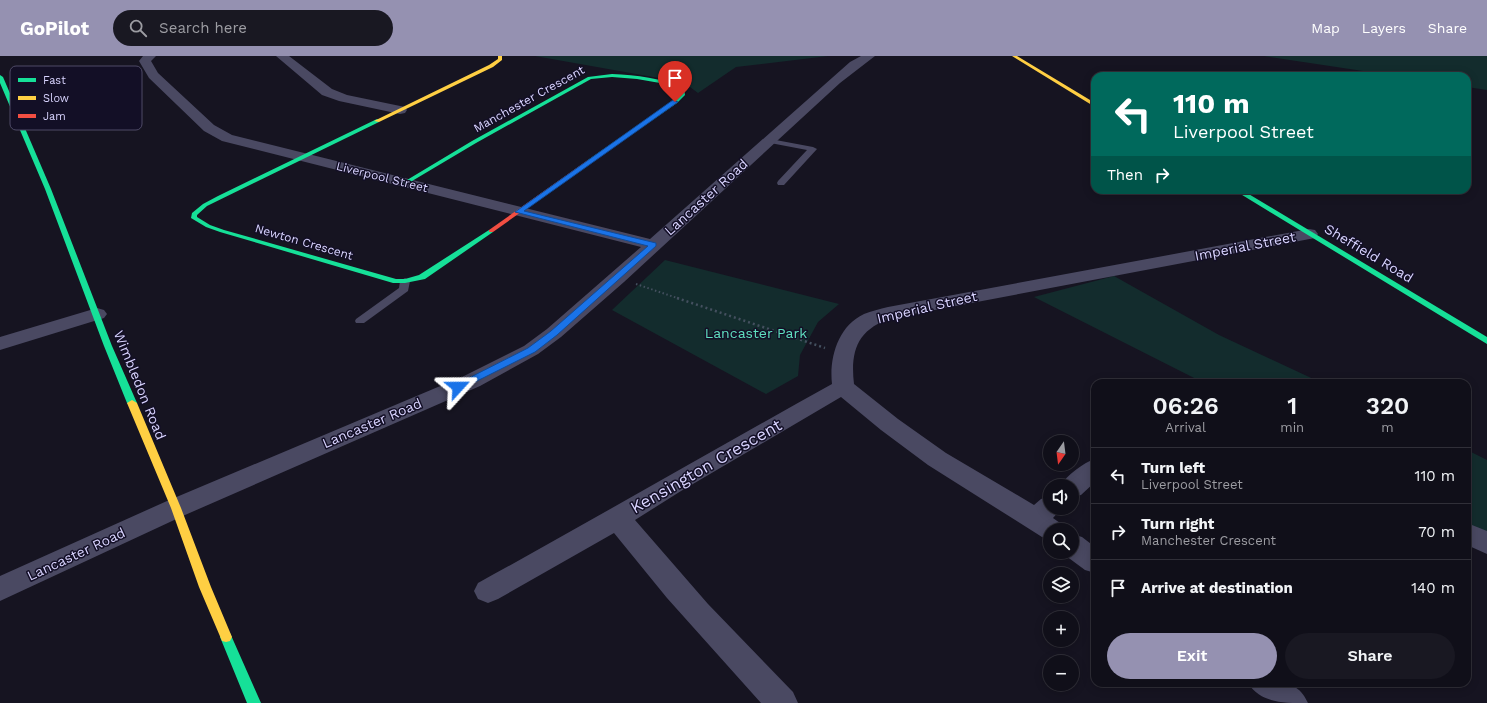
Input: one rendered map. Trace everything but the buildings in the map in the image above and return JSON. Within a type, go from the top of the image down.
[{"type":"street","name":"Liverpool Street","points":[[150,56],[145,61],[153,75],[217,134],[255,146],[654,245]]},
{"type":"street","points":[[282,56],[327,92],[344,98],[400,110]]},
{"type":"street","points":[[304,157],[491,66],[500,60],[500,56]]},
{"type":"street","name":"Lancaster Road","points":[[0,589],[176,508],[472,381],[532,350],[554,333],[617,278],[836,80],[854,65],[869,56]]},
{"type":"street","points":[[1014,56],[1091,103]]},
{"type":"street","name":"Manchester Crescent","points":[[406,183],[480,139],[590,78],[621,76],[668,84],[682,89],[682,94],[675,102],[518,212]]},
{"type":"street","name":"Wimbledon Road","points":[[0,77],[10,100]]},
{"type":"street","name":"Wimbledon Road","points":[[23,130],[48,189],[96,314],[176,508],[205,587],[254,703]]},
{"type":"street","name":"Newton Crescent","points":[[304,157],[205,205],[194,214],[194,218],[208,226],[262,243],[396,281],[405,282],[422,277],[518,212]]},
{"type":"street","name":"Sheffield Road","points":[[1243,194],[1487,341]]},
{"type":"street","name":"Imperial Street","points":[[843,387],[841,373],[844,354],[853,334],[871,319],[888,313],[1309,234]]},
{"type":"street","points":[[0,344],[96,314]]},
{"type":"street","points":[[843,387],[869,409],[938,459],[1045,518]]},
{"type":"street","name":"Kensington Crescent","points":[[782,703],[687,603],[641,549],[618,518],[672,484],[843,387]]},
{"type":"street","points":[[1079,482],[1091,471]]},
{"type":"street","points":[[488,591],[618,518]]},
{"type":"street","points":[[1471,535],[1487,543]]},
{"type":"street","points":[[1079,550],[1091,559]]},
{"type":"street","points":[[1270,687],[1292,703]]},
{"type":"lane","points":[[768,140],[813,149],[781,183]]},
{"type":"lane","points":[[360,321],[404,289],[405,282]]},
{"type":"path","points":[[617,278],[844,354]]},
{"type":"green space","points":[[535,56],[828,56],[736,67],[698,93],[686,84],[670,80]]},
{"type":"green space","points":[[1264,56],[1487,56],[1487,90],[1471,88],[1471,72],[1370,72]]},
{"type":"green space","name":"Lancaster Park","points":[[665,260],[839,304],[818,322],[800,355],[798,376],[766,394],[612,310]]},
{"type":"green space","points":[[1114,276],[1219,335],[1313,379],[1196,379],[1034,297]]},
{"type":"green space","points":[[1471,452],[1487,460],[1487,538],[1471,529]]},
{"type":"traffic: fast","points":[[405,183],[474,142],[590,78],[612,76],[637,77],[661,82],[682,89],[682,95],[675,102],[590,161]]},
{"type":"traffic: fast","points":[[0,77],[10,100]]},
{"type":"traffic: fast","points":[[377,121],[220,197],[205,205],[194,214],[194,218],[208,226],[222,231],[396,281],[405,281],[422,277],[491,231]]},
{"type":"traffic: fast","points":[[23,130],[48,189],[108,346],[132,403]]},
{"type":"traffic: fast","points":[[1244,194],[1487,341]]},
{"type":"traffic: fast","points":[[226,637],[254,703]]},
{"type":"traffic: slow","points":[[377,121],[491,66],[500,60],[500,56]]},
{"type":"traffic: slow","points":[[1014,56],[1091,103]]},
{"type":"traffic: slow","points":[[132,403],[176,508],[205,587],[226,637]]},
{"type":"traffic: jam","points":[[491,231],[590,161]]},
{"type":"route","points":[[458,387],[532,350],[554,333],[654,245],[518,212],[675,102]]}]
